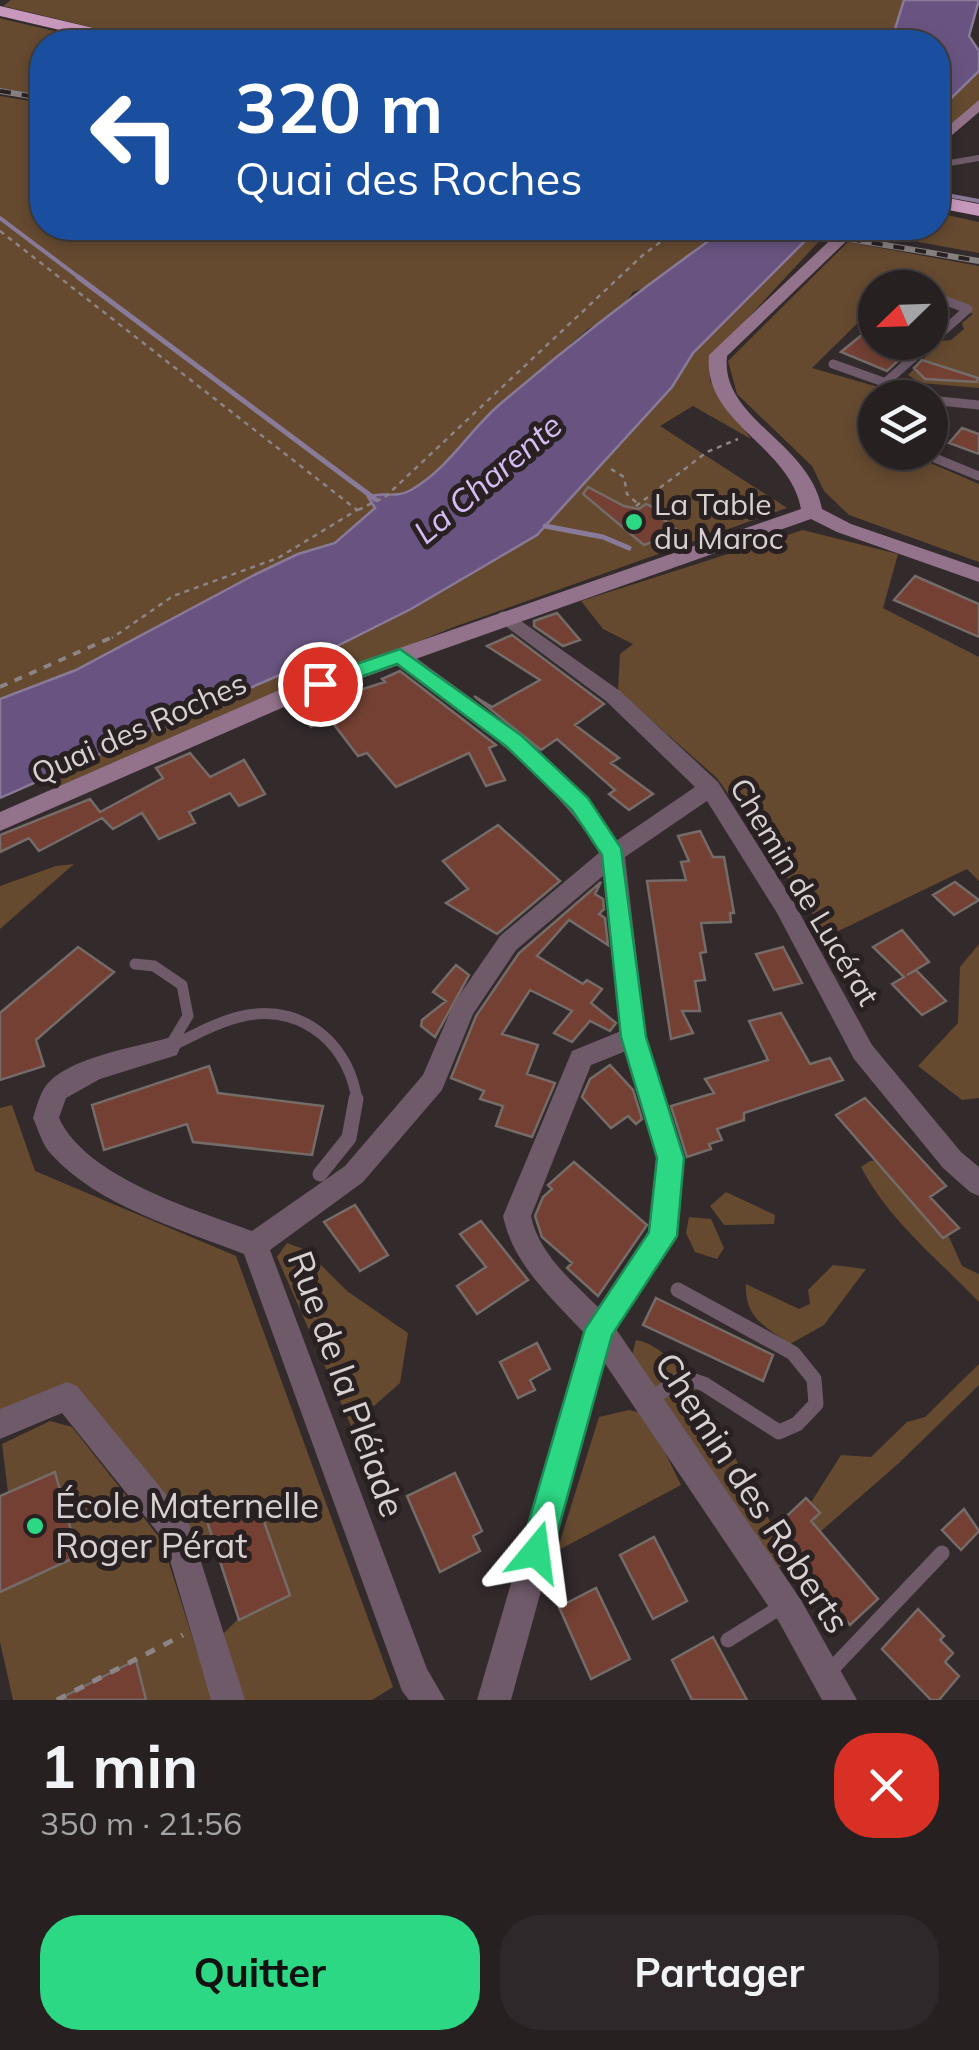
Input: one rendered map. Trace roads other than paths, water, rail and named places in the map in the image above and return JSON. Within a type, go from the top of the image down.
[{"type":"highway","points":[[0,11],[76,30]]},
{"type":"highway","points":[[950,204],[979,210]]},
{"type":"street","points":[[950,132],[979,104]]},
{"type":"street","points":[[839,240],[718,354],[716,378],[729,398],[803,477],[812,512],[844,528],[979,575]]},
{"type":"street","name":"Quai des Roches","points":[[0,822],[292,694],[812,512]]},
{"type":"street","name":"Chemin de Lucérat","points":[[507,617],[613,696],[710,788],[785,907],[864,1052],[974,1173]]},
{"type":"street","points":[[400,656],[515,742],[580,804],[613,854],[634,1037],[670,1158],[663,1236],[599,1329],[494,1700]]},
{"type":"street","points":[[255,1245],[354,1174],[433,1082],[463,1010],[508,943],[613,854],[710,788]]},
{"type":"street","name":"Chemin des Roberts","points":[[634,1037],[581,1058],[517,1216],[518,1230],[528,1248],[599,1329],[785,1604],[833,1688]]},
{"type":"street","name":"Rue de la Pléiade","points":[[168,1048],[78,1078],[56,1091],[46,1109],[54,1144],[84,1172],[255,1245],[414,1679],[428,1700]]},
{"type":"street","points":[[0,1424],[67,1396],[177,1532],[228,1700]]},
{"type":"lane","points":[[950,163],[979,158]]},
{"type":"lane","points":[[948,301],[968,308],[948,326]]},
{"type":"lane","points":[[888,380],[910,360]]},
{"type":"lane","points":[[832,364],[880,380]]},
{"type":"lane","points":[[948,401],[979,404]]},
{"type":"lane","points":[[948,463],[979,476]]},
{"type":"lane","points":[[135,964],[154,966],[182,985],[188,1016],[168,1048]]},
{"type":"lane","points":[[168,1048],[238,1017],[270,1013],[298,1020],[322,1032],[342,1051],[354,1074],[358,1099],[354,1126],[341,1152],[320,1174]]},
{"type":"lane","points":[[648,1401],[683,1377],[704,1384],[779,1432],[798,1424],[816,1404],[814,1379],[794,1353],[678,1290]]},
{"type":"lane","points":[[833,1688],[942,1552]]},
{"type":"lane","points":[[728,1640],[785,1604]]},
{"type":"water","points":[[904,0],[979,0],[969,36],[979,51],[979,71],[950,99],[950,30],[895,30]]},
{"type":"water","name":"La Charente","points":[[710,240],[806,240],[693,353],[672,387],[537,535],[411,609],[275,677],[0,798],[0,699],[76,670],[254,575],[298,554],[335,543],[375,508],[368,497],[405,493],[424,481],[527,381]]},
{"type":"waterway","points":[[950,196],[979,201]]},
{"type":"waterway","points":[[0,218],[81,279]]},
{"type":"waterway","points":[[78,277],[375,499]]},
{"type":"waterway","points":[[545,526],[603,537],[629,548]]},
{"type":"railway","points":[[0,91],[30,96]]},
{"type":"railway","points":[[856,240],[979,261]]},
{"type":"place","name":"La Table du Maroc","points":[[634,522]]},
{"type":"place","name":"École Maternelle Roger Pérat","points":[[35,1526]]}]
